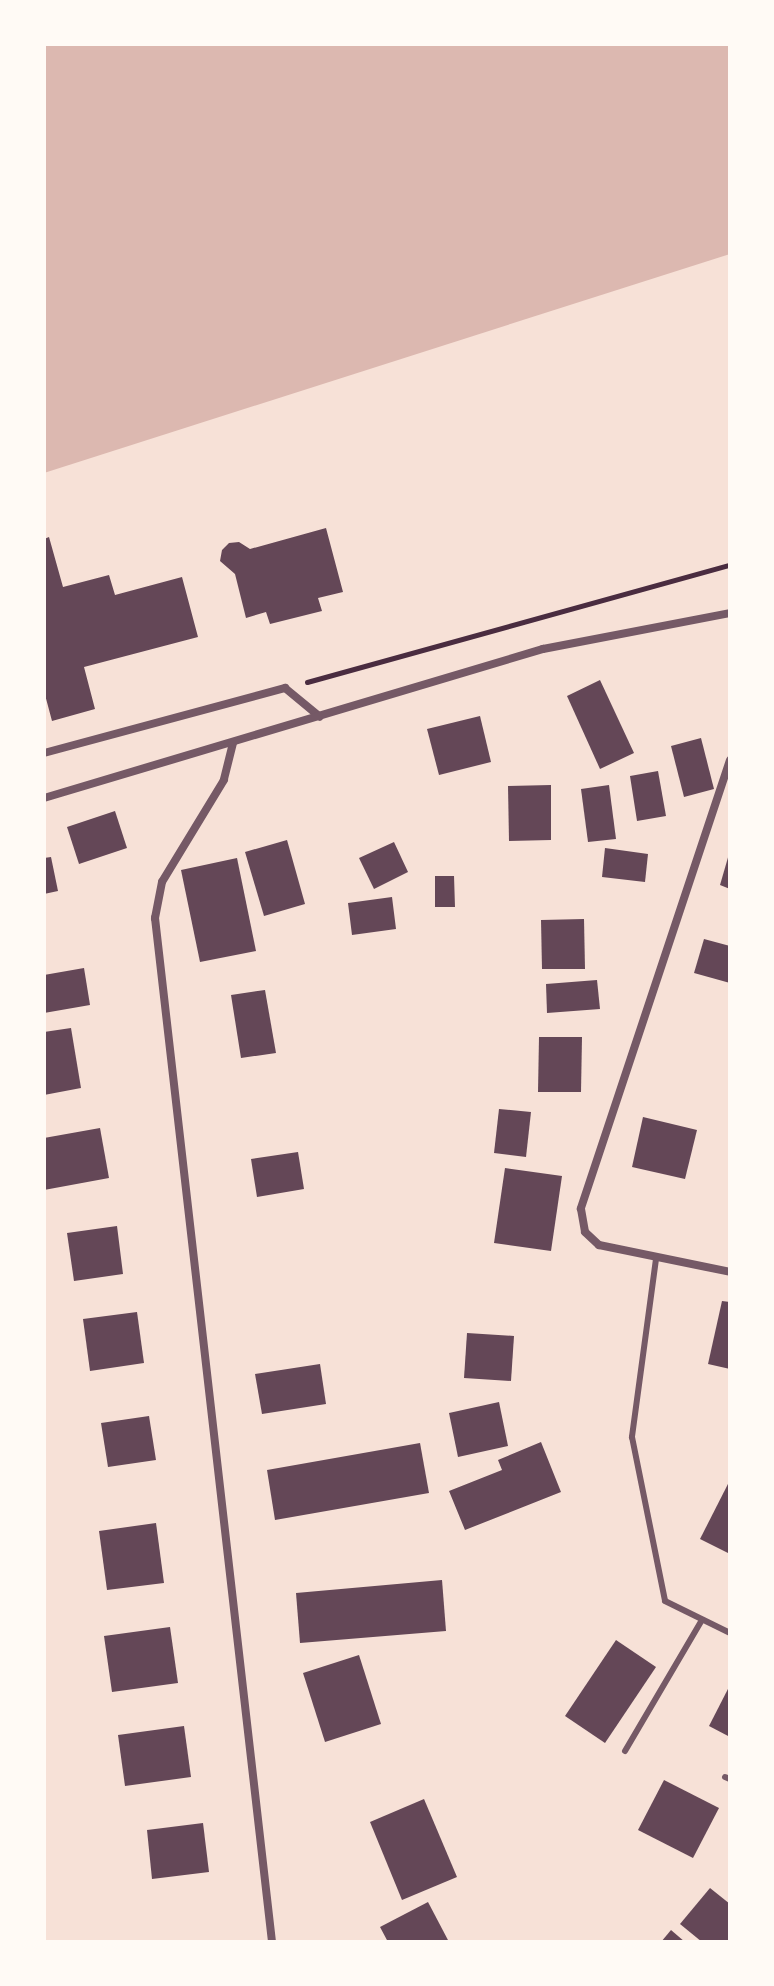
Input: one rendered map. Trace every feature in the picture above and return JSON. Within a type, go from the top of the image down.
[{"type":"street","points":[[44,798],[543,649],[730,613]]},
{"type":"street","points":[[44,753],[285,688],[320,717]]},
{"type":"street","points":[[233,743],[224,780],[162,882],[155,918],[272,1942]]},
{"type":"street","points":[[730,760],[581,1209],[585,1232],[599,1245],[730,1272]]},
{"type":"lane","points":[[656,1259],[632,1437],[665,1601],[730,1633]]},
{"type":"lane","points":[[625,1751],[702,1620]]},
{"type":"path","points":[[285,688],[730,565]]},
{"type":"shaded area","points":[[44,44],[730,44],[730,254],[44,473]]},
{"type":"building","points":[[326,528],[343,592],[318,598],[322,611],[270,624],[266,612],[246,618],[235,574],[220,561],[222,550],[229,543],[239,542],[250,549]]},
{"type":"building","points":[[49,537],[63,587],[109,575],[115,595],[182,577],[198,637],[84,667],[95,709],[52,721],[44,691],[44,539]]},
{"type":"building","points":[[600,680],[634,753],[600,769],[567,696]]},
{"type":"building","points":[[480,716],[491,762],[439,775],[427,729]]},
{"type":"building","points":[[701,738],[714,789],[684,797],[671,746]]},
{"type":"building","points":[[658,771],[666,816],[637,821],[630,776]]},
{"type":"building","points":[[551,785],[551,840],[509,841],[508,786]]},
{"type":"building","points":[[609,785],[616,839],[588,842],[581,789]]},
{"type":"building","points":[[115,811],[127,848],[79,864],[67,827]]},
{"type":"building","points":[[287,840],[305,904],[264,916],[245,852]]},
{"type":"building","points":[[394,842],[408,872],[374,889],[359,858]]},
{"type":"building","points":[[605,848],[648,854],[645,882],[602,877]]},
{"type":"building","points":[[730,854],[730,889],[720,885]]},
{"type":"building","points":[[51,857],[58,891],[44,894],[44,858]]},
{"type":"building","points":[[237,858],[256,951],[200,962],[181,870]]},
{"type":"building","points":[[435,876],[454,876],[455,907],[435,907]]},
{"type":"building","points":[[392,897],[396,929],[352,935],[348,903]]},
{"type":"building","points":[[584,919],[585,969],[542,969],[541,920]]},
{"type":"building","points":[[704,939],[730,946],[730,983],[694,973]]},
{"type":"building","points":[[84,968],[90,1005],[44,1013],[44,975]]},
{"type":"building","points":[[597,980],[600,1009],[547,1013],[546,984]]},
{"type":"building","points":[[265,990],[276,1053],[241,1058],[231,995]]},
{"type":"building","points":[[71,1028],[81,1088],[44,1095],[44,1032]]},
{"type":"building","points":[[539,1037],[582,1037],[581,1092],[538,1092]]},
{"type":"building","points":[[499,1109],[531,1112],[526,1157],[494,1153]]},
{"type":"building","points":[[643,1117],[697,1130],[685,1179],[632,1167]]},
{"type":"building","points":[[100,1128],[109,1178],[44,1190],[44,1138]]},
{"type":"building","points":[[298,1152],[304,1189],[257,1197],[251,1159]]},
{"type":"building","points":[[505,1168],[562,1176],[551,1251],[494,1243]]},
{"type":"building","points":[[117,1226],[123,1274],[74,1281],[67,1233]]},
{"type":"building","points":[[722,1301],[730,1302],[730,1369],[708,1364]]},
{"type":"building","points":[[137,1312],[144,1363],[90,1371],[83,1319]]},
{"type":"building","points":[[467,1333],[514,1336],[511,1381],[464,1378]]},
{"type":"building","points":[[320,1364],[326,1404],[262,1414],[255,1374]]},
{"type":"building","points":[[499,1402],[508,1446],[458,1457],[449,1413]]},
{"type":"building","points":[[149,1416],[156,1460],[108,1467],[101,1423]]},
{"type":"building","points":[[541,1442],[561,1492],[465,1530],[449,1491],[502,1470],[498,1460]]},
{"type":"building","points":[[420,1443],[429,1493],[275,1520],[267,1470]]},
{"type":"building","points":[[730,1480],[730,1554],[700,1539]]},
{"type":"building","points":[[156,1523],[164,1583],[107,1590],[99,1531]]},
{"type":"building","points":[[442,1580],[446,1631],[300,1643],[296,1593]]},
{"type":"building","points":[[170,1627],[178,1683],[112,1692],[104,1636]]},
{"type":"building","points":[[616,1640],[656,1667],[605,1743],[565,1716]]},
{"type":"building","points":[[359,1655],[381,1724],[325,1742],[303,1673]]},
{"type":"building","points":[[730,1685],[730,1737],[709,1726]]},
{"type":"building","points":[[184,1726],[191,1777],[125,1786],[118,1735]]},
{"type":"building","points":[[664,1780],[719,1808],[693,1858],[638,1830]]},
{"type":"building","points":[[424,1799],[457,1877],[402,1900],[370,1822]]},
{"type":"building","points":[[203,1823],[209,1872],[152,1879],[147,1830]]},
{"type":"building","points":[[710,1888],[730,1904],[730,1942],[702,1942],[680,1924]]},
{"type":"building","points":[[428,1902],[449,1942],[388,1942],[380,1927]]},
{"type":"building","points":[[671,1930],[685,1942],[661,1942]]}]
